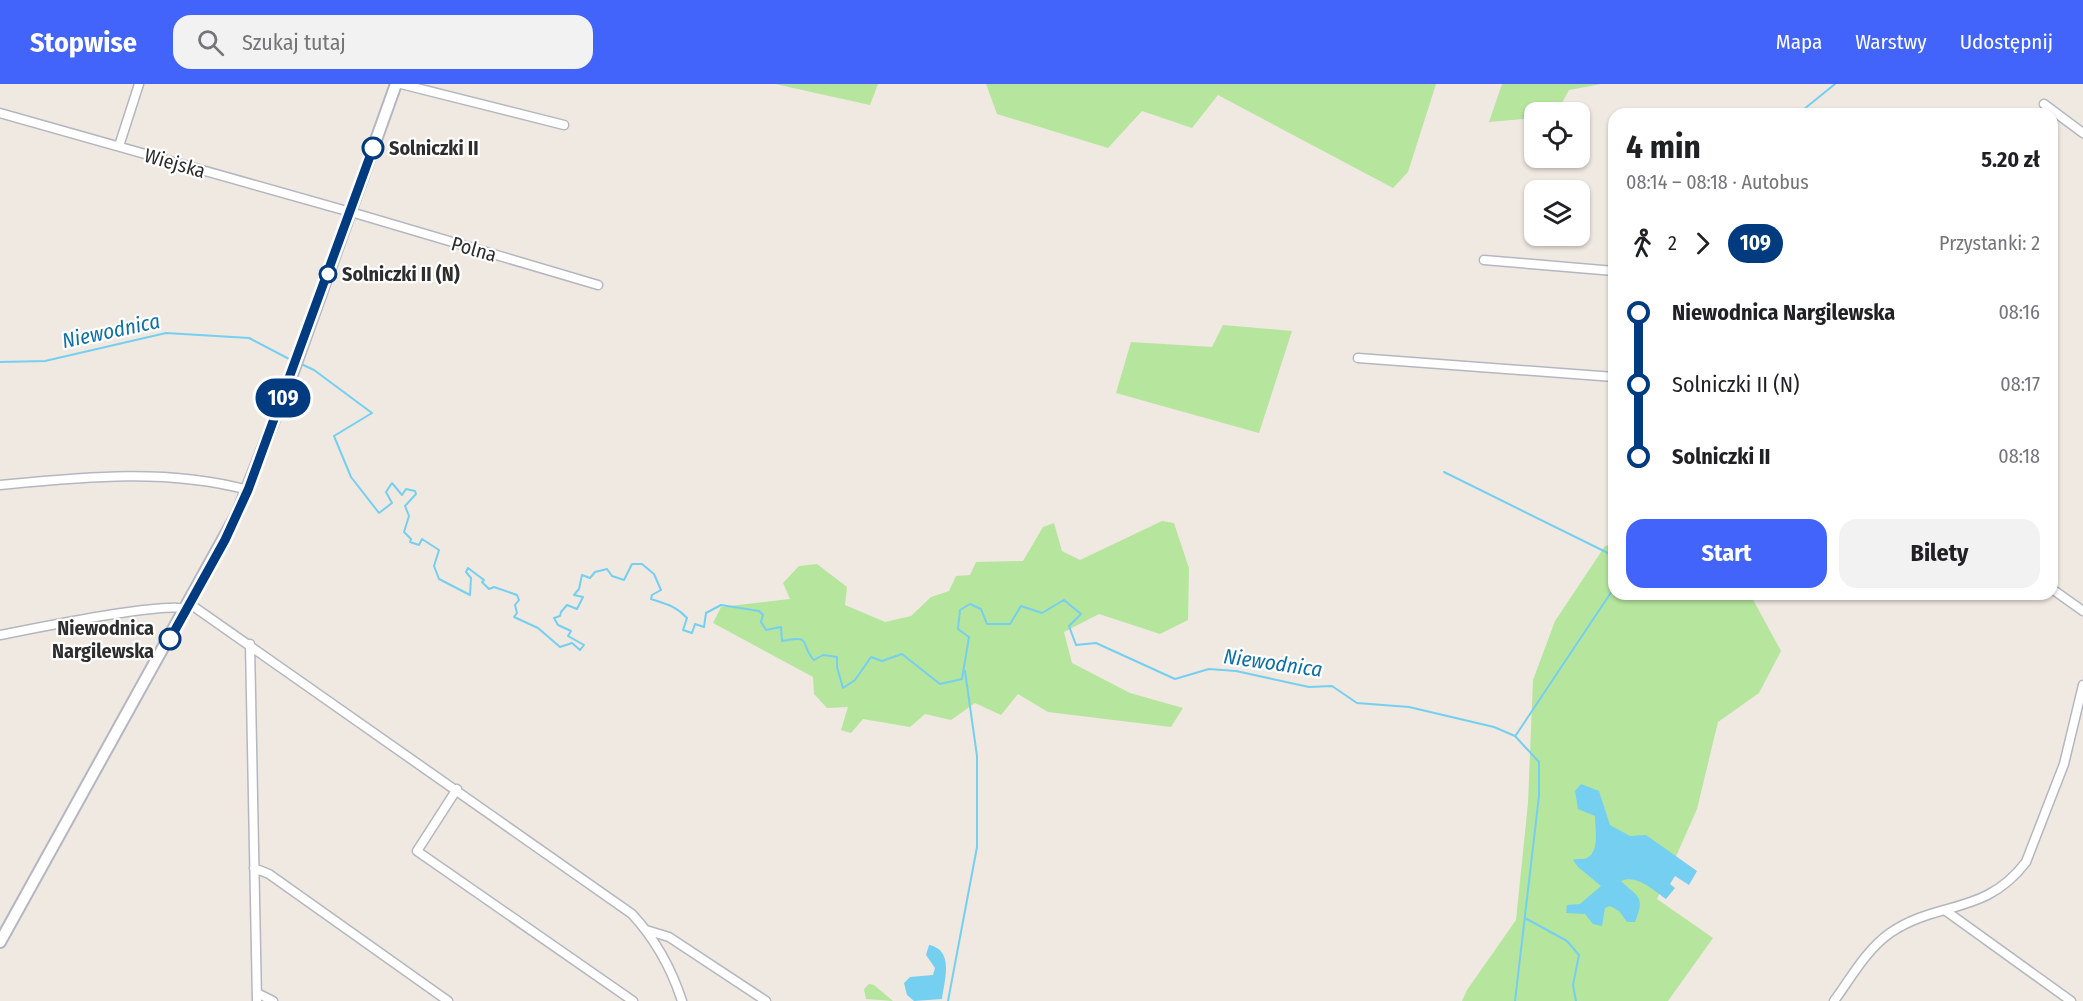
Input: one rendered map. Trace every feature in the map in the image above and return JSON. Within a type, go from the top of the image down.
[{"type":"street","points":[[119,147],[140,84]]},
{"type":"street","points":[[0,942],[225,540],[248,490],[300,354],[398,84],[564,125]]},
{"type":"street","points":[[2044,104],[2050,108]]},
{"type":"street","name":"Wiejska","points":[[0,113],[350,213]]},
{"type":"street","points":[[2058,113],[2081,128]]},
{"type":"street","name":"Polna","points":[[350,213],[598,285]]},
{"type":"street","points":[[1484,260],[1608,270]]},
{"type":"street","points":[[1359,358],[1608,377]]},
{"type":"street","points":[[0,485],[73,478],[138,477],[194,480],[248,490]]},
{"type":"street","points":[[2058,593],[2083,610]]},
{"type":"street","points":[[0,635],[152,609],[188,607],[250,644],[611,897],[646,930],[670,968],[682,1001]]},
{"type":"street","points":[[250,644],[257,997],[273,1001]]},
{"type":"street","points":[[1834,1001],[1880,941],[1913,922],[1992,896],[2017,874],[2026,862],[2064,764],[2083,685]]},
{"type":"street","points":[[457,789],[417,851],[633,1001]]},
{"type":"street","points":[[255,868],[269,874],[448,1001]]},
{"type":"street","points":[[1946,911],[2071,1001]]},
{"type":"street","points":[[646,930],[669,937],[766,1001]]},
{"type":"green space","points":[[775,84],[878,84],[870,105]]},
{"type":"green space","points":[[986,84],[1436,84],[1408,172],[1393,188],[1218,95],[1192,128],[1142,111],[1108,148],[997,114]]},
{"type":"green space","points":[[1502,84],[1601,84],[1569,90],[1562,102],[1524,102],[1524,119],[1489,122]]},
{"type":"green space","points":[[1223,325],[1292,331],[1259,433],[1116,393],[1131,342],[1212,347]]},
{"type":"green space","points":[[1162,521],[1174,523],[1189,568],[1188,620],[1160,634],[1099,614],[1064,632],[1072,663],[1130,693],[1183,708],[1171,727],[1048,712],[1018,694],[1001,715],[975,703],[951,720],[925,714],[910,727],[863,719],[851,733],[841,730],[848,707],[827,708],[814,694],[813,677],[713,623],[721,607],[790,599],[783,583],[799,566],[817,564],[847,587],[845,605],[885,622],[911,616],[931,597],[949,591],[956,576],[970,575],[976,562],[1023,561],[1043,527],[1054,523],[1062,551],[1080,560]]},
{"type":"green space","points":[[1608,545],[1608,600],[1753,600],[1781,651],[1759,693],[1718,722],[1697,809],[1657,899],[1713,938],[1668,1001],[1462,1001],[1467,990],[1516,920],[1528,803],[1533,680],[1555,621],[1605,546]]},
{"type":"green space","points":[[869,984],[874,985],[893,1001],[866,999],[864,989]]},
{"type":"water","points":[[1581,784],[1599,791],[1610,825],[1630,836],[1646,835],[1697,871],[1689,885],[1675,876],[1670,884],[1675,888],[1666,899],[1639,882],[1627,879],[1621,881],[1640,901],[1635,922],[1627,922],[1619,911],[1610,906],[1605,908],[1602,926],[1593,924],[1585,914],[1566,913],[1567,905],[1580,904],[1601,886],[1573,860],[1585,859],[1591,855],[1596,839],[1595,816],[1578,809],[1575,791]]},
{"type":"water","points":[[929,945],[937,948],[945,960],[946,975],[942,999],[914,1001],[907,995],[904,983],[910,977],[933,975],[935,968],[926,955]]},
{"type":"waterway","points":[[1805,108],[1835,84]]},
{"type":"waterway","name":"Niewodnica","points":[[0,362],[45,361],[166,333],[249,338],[293,361]]},
{"type":"waterway","name":"Niewodnica","points":[[299,363],[314,370],[372,413],[334,436],[351,477],[379,513],[392,503],[386,492],[392,483],[402,495],[406,489],[415,491],[416,494],[405,506],[409,516],[404,532],[411,539],[410,542],[419,545],[422,539],[439,550],[434,566],[439,579],[470,595],[471,578],[466,572],[468,568],[484,580],[482,582],[489,589],[494,587],[517,595],[519,600],[515,605],[517,613],[514,617],[538,628],[560,647],[572,643],[580,650],[584,645],[568,636],[571,631],[558,625],[554,618],[560,616],[567,605],[577,609],[583,597],[574,595],[579,589],[582,575],[590,578],[595,572],[607,569],[612,576],[624,580],[632,564],[642,564],[654,574],[661,590],[652,595],[651,599],[683,614],[687,618],[683,630],[692,633],[695,624],[704,627],[706,613],[721,605],[759,611],[763,615],[761,622],[766,630],[781,627],[782,641],[802,640],[814,660],[823,655],[837,657],[837,667],[843,688],[855,680],[871,657],[882,661],[902,654],[940,684],[962,679],[969,637],[958,629],[960,610],[970,604],[981,609],[987,624],[1010,624],[1021,606],[1042,613],[1064,600],[1081,614],[1069,626],[1076,645],[1096,643],[1175,679],[1209,669],[1236,671],[1309,687],[1332,686],[1357,703],[1409,707],[1494,727],[1515,736],[1539,762],[1539,796],[1515,1001]]},
{"type":"waterway","points":[[1444,472],[1608,553]]},
{"type":"waterway","points":[[1516,735],[1608,597]]},
{"type":"waterway","points":[[948,1001],[977,847],[977,756],[965,671]]},
{"type":"waterway","points":[[1525,918],[1567,941],[1579,955],[1573,985],[1576,1001]]},
{"type":"bus line","name":"109","points":[[170,639],[225,540],[248,490],[373,148]]},
{"type":"place","name":"Solniczki II","points":[[373,148]]},
{"type":"place","name":"Solniczki II (N)","points":[[328,274]]},
{"type":"place","name":"Niewodnica Nargilewska","points":[[170,639]]}]
